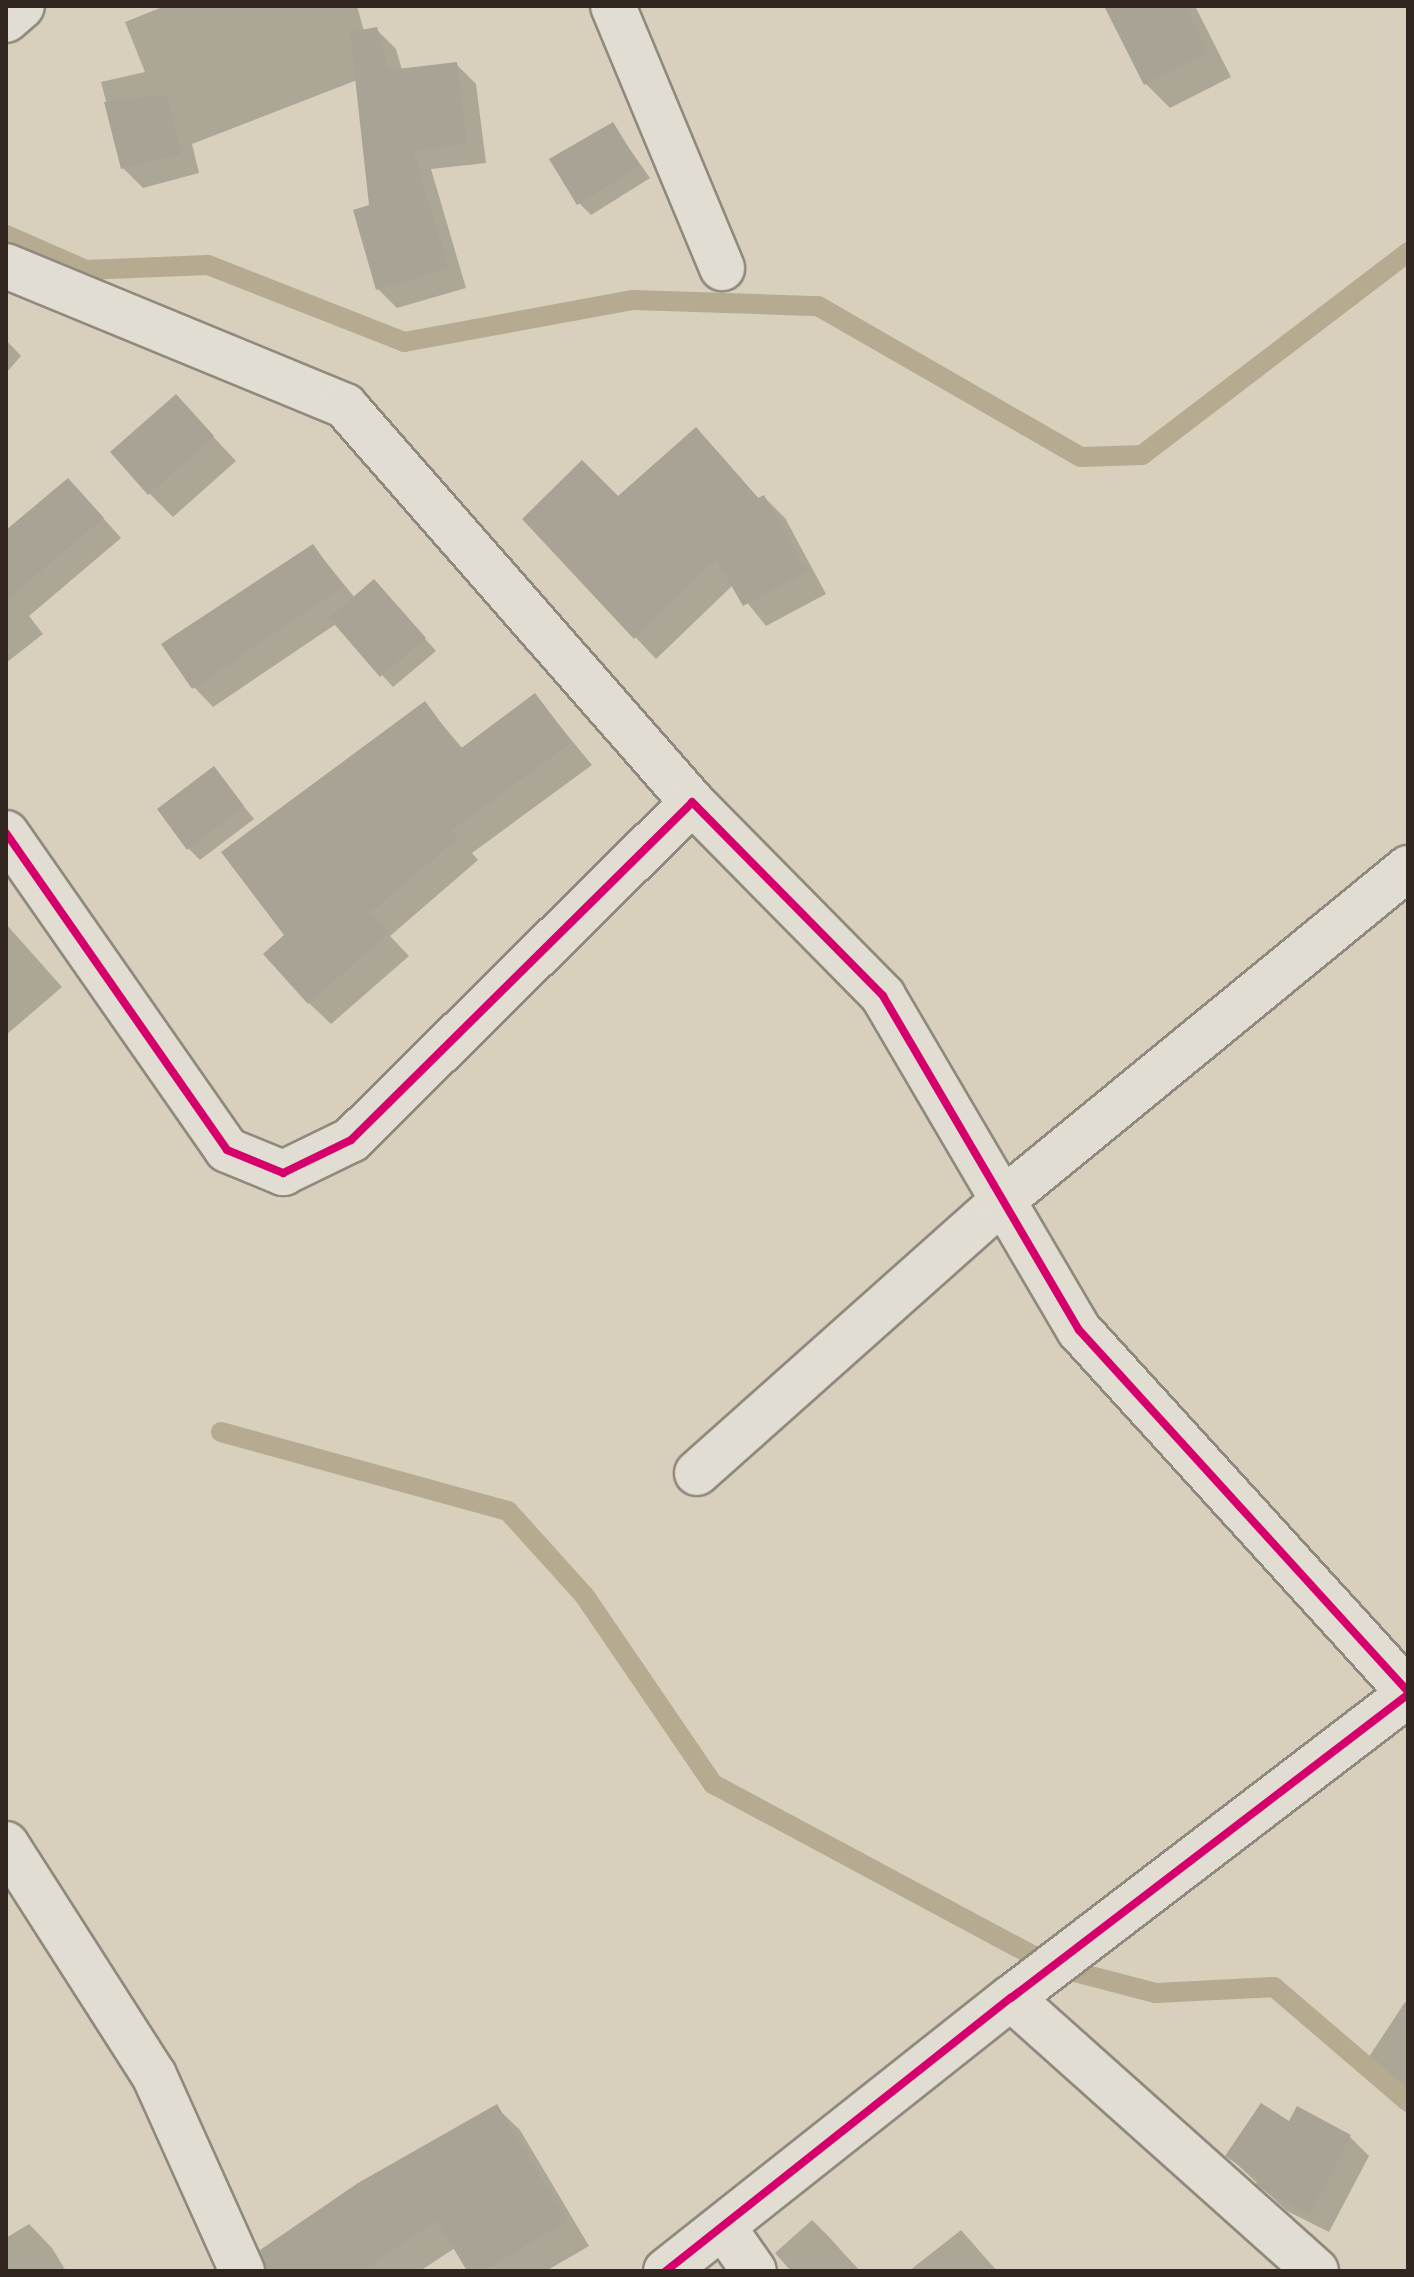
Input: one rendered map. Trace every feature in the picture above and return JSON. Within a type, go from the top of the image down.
[{"type":"street","points":[[6,20],[22,6]]},
{"type":"street","points":[[613,6],[722,268]]},
{"type":"street","points":[[6,266],[345,406],[692,802],[883,996],[1079,1330],[1408,1694],[1011,1998],[666,2271]]},
{"type":"street","points":[[6,833],[227,1150],[283,1173],[351,1140],[692,802]]},
{"type":"street","points":[[697,1473],[1003,1200],[1408,868]]},
{"type":"street","points":[[6,1844],[154,2075],[242,2271]]},
{"type":"street","points":[[1011,1998],[1316,2271]]},
{"type":"street","points":[[724,2228],[754,2271]]},
{"type":"building","points":[[1104,6],[1185,6],[1208,53],[1144,85]]},
{"type":"building","points":[[377,27],[389,70],[457,62],[467,144],[413,150],[448,268],[376,290],[353,210],[369,205],[350,32]]},
{"type":"building","points":[[166,95],[181,154],[121,169],[104,102]]},
{"type":"building","points":[[613,122],[640,166],[577,205],[549,159]]},
{"type":"building","points":[[176,394],[214,436],[148,495],[110,452]]},
{"type":"building","points":[[696,427],[758,498],[764,495],[806,572],[743,606],[716,559],[634,639],[522,519],[582,460],[618,496]]},
{"type":"building","points":[[68,478],[104,518],[6,600],[6,530]]},
{"type":"building","points":[[313,544],[343,587],[192,689],[161,644]]},
{"type":"building","points":[[374,579],[426,638],[380,677],[329,618]]},
{"type":"building","points":[[535,693],[572,742],[452,830],[458,838],[370,913],[388,933],[308,1004],[263,954],[284,935],[221,852],[425,701],[460,749]]},
{"type":"building","points":[[214,766],[244,806],[187,850],[157,809]]},
{"type":"building","points":[[1261,2103],[1289,2121],[1297,2106],[1351,2135],[1309,2215],[1266,2192],[1256,2184],[1259,2179],[1225,2156]]},
{"type":"building","points":[[497,2104],[567,2221],[483,2271],[467,2271],[437,2221],[361,2271],[267,2271],[260,2250],[358,2183]]},
{"type":"waterway","points":[[6,235],[86,270],[208,265],[404,342],[633,300],[818,306],[1081,457],[1142,455],[1408,252]]},
{"type":"waterway","points":[[221,1432],[508,1511],[584,1595],[713,1784],[1052,1966],[1156,1993],[1274,1987],[1408,2102]]},
{"type":"cycle path","points":[[6,833],[227,1150],[283,1173],[351,1140],[692,802],[883,996],[1079,1330],[1408,1692]]},
{"type":"cycle path","points":[[666,2271],[1011,1998],[1408,1695]]}]
